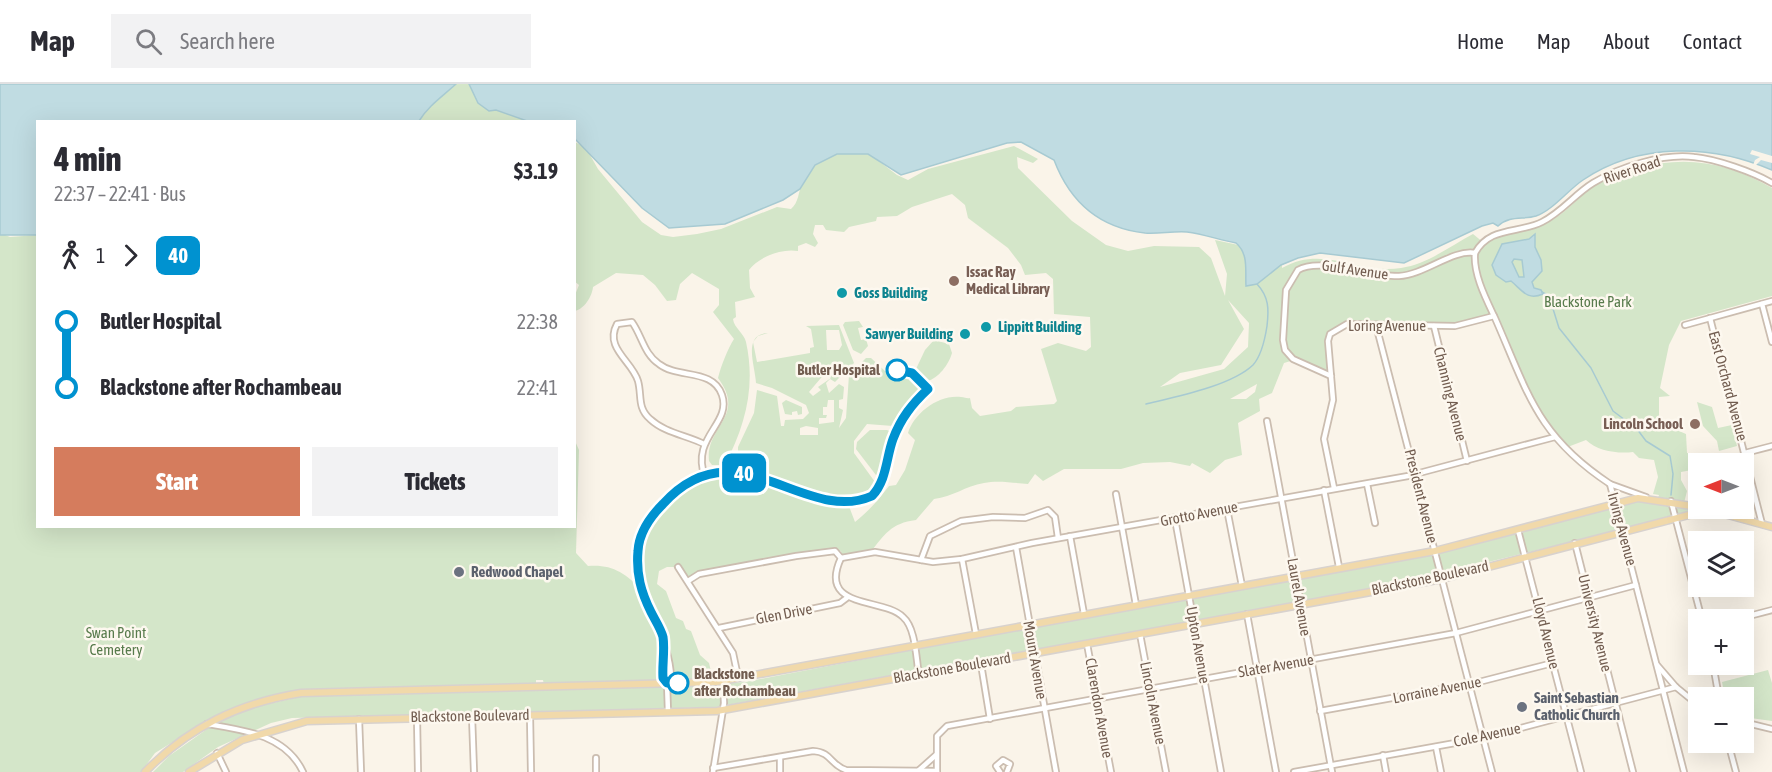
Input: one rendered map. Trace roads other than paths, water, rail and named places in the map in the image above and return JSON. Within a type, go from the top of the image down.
[{"type":"main road","name":"Blackstone Boulevard","points":[[145,772],[205,724],[243,706],[301,693],[723,681],[1435,550],[1646,497],[1688,505]]},
{"type":"main road","name":"Blackstone Boulevard","points":[[189,772],[217,753],[259,734],[307,721],[723,710],[981,664],[1300,603],[1442,579],[1688,514]]},
{"type":"main road","points":[[1743,519],[1772,527]]},
{"type":"street","name":"River Road","points":[[1475,253],[1483,241],[1494,234],[1537,224],[1551,217],[1601,178],[1654,161],[1696,157],[1758,176],[1772,183]]},
{"type":"street","name":"Irving Avenue","points":[[1475,253],[1478,272],[1494,316],[1527,395],[1555,438],[1590,471],[1610,484],[1684,772]]},
{"type":"street","name":"Gulf Avenue","points":[[1331,376],[1293,359],[1285,350],[1283,340],[1286,290],[1298,270],[1319,264],[1354,272],[1407,275],[1461,254],[1475,253]]},
{"type":"street","points":[[1685,325],[1772,301]]},
{"type":"street","points":[[1762,303],[1772,342]]},
{"type":"street","name":"Loring Avenue","points":[[1334,488],[1324,439],[1333,400],[1328,341],[1330,334],[1347,324],[1455,326],[1494,316]]},
{"type":"street","name":"East Orchard Avenue","points":[[1710,318],[1745,453]]},
{"type":"street","points":[[704,444],[663,428],[645,414],[640,401],[637,378],[623,361],[615,343],[614,334],[617,324],[632,322],[646,350],[660,366],[711,380],[723,395],[723,410],[700,453],[705,477]]},
{"type":"street","name":"President Avenue","points":[[1376,325],[1492,772]]},
{"type":"street","name":"Channing Avenue","points":[[1434,326],[1467,461]]},
{"type":"street","points":[[668,712],[667,683],[663,678],[663,637],[640,585],[638,545],[649,521],[665,501],[679,489],[705,477],[727,472],[746,473],[822,498],[853,501],[867,498],[880,485],[907,410],[928,389]]},
{"type":"street","name":"Laurel Avenue","points":[[1267,421],[1332,772]]},
{"type":"street","name":"Grotto Avenue","points":[[841,558],[875,552],[921,560],[962,559],[1058,538],[1367,484],[1555,438]]},
{"type":"street","points":[[1754,453],[1772,446]]},
{"type":"street","points":[[1367,484],[1375,523]]},
{"type":"street","name":"Blackstone Boulevard","points":[[1610,484],[1646,497]]},
{"type":"street","points":[[1324,490],[1339,567]]},
{"type":"street","name":"East Orchard Avenue","points":[[1754,490],[1762,524]]},
{"type":"street","points":[[1116,494],[1136,605]]},
{"type":"street","points":[[1671,501],[1699,609]]},
{"type":"street","points":[[1227,508],[1242,586]]},
{"type":"street","points":[[921,560],[930,536],[951,524],[974,518],[1025,518],[1048,510],[1055,516],[1058,538]]},
{"type":"street","name":"Upton Avenue","points":[[1174,519],[1221,772]]},
{"type":"street","name":"Lloyd Avenue","points":[[1518,530],[1581,772]]},
{"type":"street","points":[[1070,536],[1084,614]]},
{"type":"street","name":"University Avenue","points":[[1575,543],[1633,772]]},
{"type":"street","name":"Mount Avenue","points":[[1016,547],[1056,772]]},
{"type":"street","points":[[688,581],[699,574],[836,551],[841,558],[836,577],[843,593],[848,597],[904,617],[919,675]]},
{"type":"street","points":[[962,559],[976,634]]},
{"type":"street","points":[[678,567],[733,653],[738,678]]},
{"type":"street","name":"Slater Avenue","points":[[713,770],[818,751],[827,754],[834,763],[850,770],[937,772],[937,735],[943,728],[1456,633],[1636,585]]},
{"type":"street","name":"Glen Drive","points":[[718,628],[840,603],[848,597]]},
{"type":"street","points":[[1754,615],[1772,610]]},
{"type":"street","points":[[1247,614],[1276,772]]},
{"type":"street","name":"Lincoln Avenue","points":[[1140,634],[1166,772]]},
{"type":"street","name":"Clarendon Avenue","points":[[1087,644],[1111,772]]},
{"type":"street","name":"Lorraine Avenue","points":[[1320,711],[1469,684],[1553,663]]},
{"type":"street","points":[[981,664],[990,718]]},
{"type":"street","points":[[1656,664],[1688,697]]},
{"type":"street","points":[[713,770],[723,710],[723,681]]},
{"type":"street","name":"Cole Avenue","points":[[1294,772],[1483,738],[1676,687]]},
{"type":"street","points":[[530,715],[531,772]]},
{"type":"street","points":[[472,716],[474,772]]},
{"type":"street","points":[[417,717],[418,772]]},
{"type":"street","points":[[359,719],[361,772]]},
{"type":"street","points":[[205,724],[259,734],[294,756],[303,772]]},
{"type":"street","points":[[1754,725],[1772,729]]},
{"type":"street","points":[[1436,747],[1441,772]]},
{"type":"street","points":[[217,753],[226,772]]},
{"type":"street","points":[[1731,753],[1736,772]]},
{"type":"street","points":[[917,772],[936,755]]},
{"type":"street","points":[[1383,755],[1386,772]]},
{"type":"street","points":[[780,757],[780,772]]},
{"type":"street","points":[[596,758],[596,772]]},
{"type":"street","points":[[1000,772],[996,766],[1003,760],[1010,764],[1007,772]]},
{"type":"street","points":[[834,763],[834,772]]},
{"type":"water","points":[[0,84],[456,84],[431,106],[420,120],[36,120],[36,235],[0,235]]},
{"type":"water","points":[[469,84],[1772,84],[1772,170],[1725,155],[1676,151],[1652,153],[1605,168],[1583,180],[1536,216],[1512,219],[1498,226],[1493,223],[1482,226],[1404,263],[1320,253],[1281,265],[1257,284],[1246,286],[1245,257],[1236,243],[1187,232],[1145,233],[1129,230],[1100,219],[1088,210],[1068,188],[1054,160],[1021,142],[1007,143],[901,175],[868,154],[837,154],[815,165],[800,189],[783,200],[725,224],[669,228],[642,208],[576,140],[576,120],[524,120],[496,110],[489,111],[478,103]]},
{"type":"water","points":[[1535,234],[1535,247],[1541,260],[1542,271],[1532,282],[1534,288],[1541,290],[1543,294],[1537,296],[1522,291],[1511,281],[1506,282],[1496,275],[1492,265],[1502,244],[1529,239]],"holes":[[[1514,259],[1522,260],[1524,277],[1519,277],[1512,262]]]},
{"type":"waterway","points":[[1146,404],[1217,385],[1253,365],[1263,347],[1268,314],[1266,299],[1257,284]]},
{"type":"waterway","points":[[1542,292],[1549,296],[1559,328],[1591,368],[1613,411],[1637,429],[1646,441],[1670,456],[1673,474],[1671,495]]},
{"type":"place","name":"Issac Ray Medical Library","points":[[954,281]]},
{"type":"place","name":"Goss Building","points":[[842,293]]},
{"type":"place","name":"Lippitt Building","points":[[986,327]]},
{"type":"place","name":"Sawyer Building","points":[[965,334]]},
{"type":"place","name":"Butler Hospital","points":[[897,370]]},
{"type":"place","name":"Lincoln School","points":[[1695,424]]},
{"type":"place","name":"Redwood Chapel","points":[[459,572]]},
{"type":"place","name":"Blackstone after Rochambeau","points":[[678,683]]},
{"type":"place","name":"Saint Sebastian Catholic Church","points":[[1522,707]]},
{"type":"park label","name":"Blackstone Park","points":[[1588,302]]},
{"type":"park label","name":"Swan Point Cemetery","points":[[116,642]]}]
